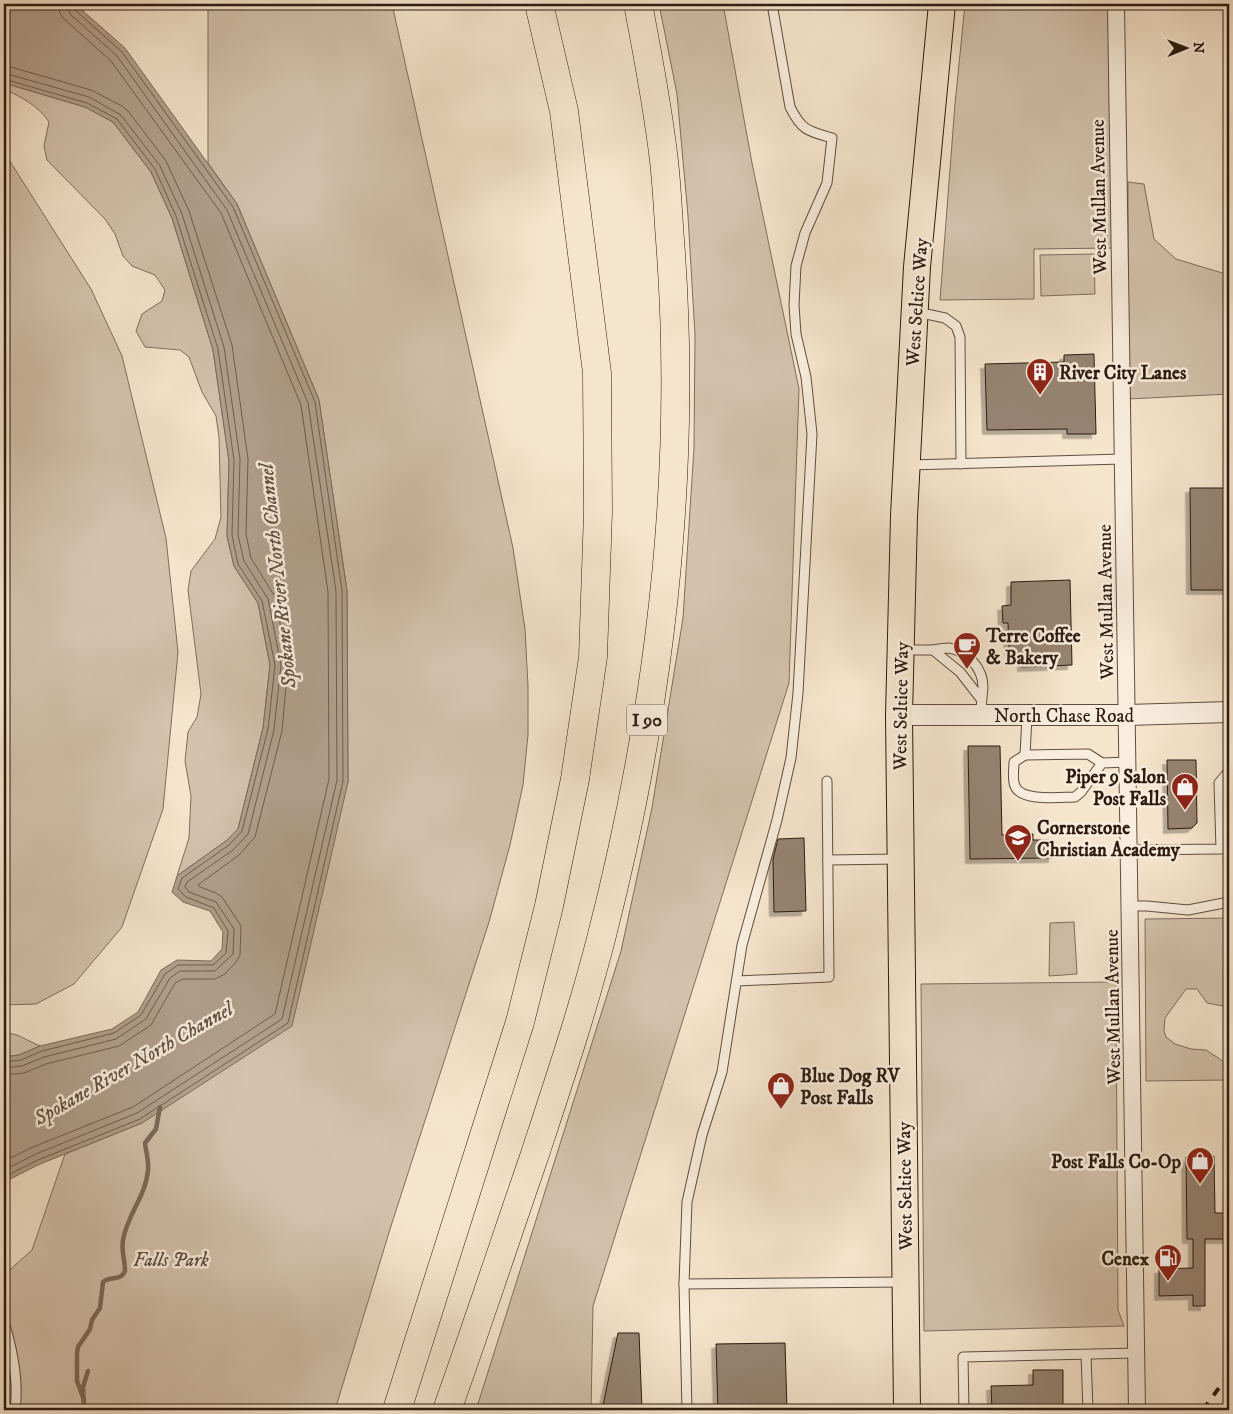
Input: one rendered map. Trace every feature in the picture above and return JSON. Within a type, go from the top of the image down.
[{"type":"highway","points":[[397,1410],[520,1022],[537,954],[575,779],[593,657],[598,512],[597,373],[564,111],[539,4]]},
{"type":"highway","name":"I 90","points":[[448,1410],[560,1077],[601,938],[633,798],[657,656],[666,586],[676,443],[675,303],[664,165],[655,96],[638,4]]},
{"type":"highway","points":[[462,1410],[514,1242],[560,1077]]},
{"type":"highway","points":[[384,1410],[398,1371],[445,1259]]},
{"type":"main road","name":"West Seltice Way","points":[[907,1410],[899,715],[906,465],[914,312],[942,4]]},
{"type":"street","name":"West Mullan Avenue","points":[[1116,4],[1137,1410]]},
{"type":"street","name":"North Chase Road","points":[[899,715],[981,707],[1027,716],[1229,712]]},
{"type":"lane","points":[[687,1410],[684,1284],[688,1202],[702,1135],[722,1072],[742,945],[777,820],[791,758],[798,693],[812,434],[806,377],[796,334],[794,305],[796,266],[805,233],[828,183],[832,138],[808,131],[797,121],[790,107],[772,4]]},
{"type":"lane","points":[[914,312],[945,318],[956,326],[960,337],[961,464]]},
{"type":"lane","points":[[906,465],[1122,458]]},
{"type":"lane","points":[[901,650],[946,648],[958,650],[972,660],[979,671],[983,686],[981,707]]},
{"type":"lane","points":[[933,650],[960,672],[981,707]]},
{"type":"lane","points":[[1025,754],[1027,716]]},
{"type":"lane","points":[[1102,763],[1081,792],[1075,797],[1036,797],[1023,794],[1014,785],[1014,762],[1025,754],[1088,754],[1102,763],[1128,762]]},
{"type":"lane","points":[[1130,850],[1222,849],[1219,783],[1229,771]]},
{"type":"lane","points":[[737,981],[829,977],[827,781]]},
{"type":"lane","points":[[828,860],[900,859]]},
{"type":"lane","points":[[1130,906],[1188,910],[1229,902]]},
{"type":"lane","points":[[684,1284],[906,1282]]},
{"type":"lane","points":[[4,1322],[16,1374],[17,1396],[15,1410]]},
{"type":"lane","points":[[964,1410],[963,1358],[1136,1354]]},
{"type":"lane","points":[[1086,1355],[1088,1410]]},
{"type":"green space","name":"Falls Park","points":[[208,4],[392,4],[513,548],[525,629],[528,686],[528,735],[523,785],[510,845],[489,922],[391,1226],[335,1410],[4,1410],[4,1275],[32,1250],[65,1154],[142,1123],[348,782],[347,591],[319,400],[237,204],[208,163]]},
{"type":"green space","points":[[659,4],[723,4],[752,163],[799,389],[789,683],[593,1306],[591,1410],[476,1410],[621,951],[652,808],[683,618],[694,448],[695,335],[688,216],[677,94]]},
{"type":"green space","points":[[965,4],[1111,4],[1114,248],[1034,249],[1034,299],[940,300],[955,104]]},
{"type":"green space","points":[[4,83],[85,107],[113,122],[151,172],[172,218],[213,350],[229,461],[227,536],[234,566],[258,603],[270,665],[263,728],[238,829],[226,841],[177,876],[189,838],[191,796],[185,761],[188,732],[197,717],[201,694],[188,590],[191,571],[215,539],[221,517],[219,437],[216,416],[202,392],[189,357],[180,350],[145,347],[136,331],[142,314],[162,301],[165,290],[155,275],[132,266],[123,256],[115,234],[105,219],[47,160],[44,146],[49,122],[35,107],[4,89]]},
{"type":"green space","points":[[4,152],[91,289],[122,356],[166,538],[178,652],[163,809],[122,927],[74,984],[36,1004],[4,1005]]},
{"type":"green space","points":[[1128,182],[1144,184],[1154,239],[1176,259],[1229,275],[1229,394],[1128,399]]},
{"type":"green space","points":[[1094,254],[1095,294],[1041,296],[1040,255]]},
{"type":"green space","points":[[1229,918],[1229,1004],[1223,1006],[1207,1003],[1197,989],[1186,989],[1165,1018],[1164,1031],[1166,1037],[1175,1044],[1191,1049],[1206,1050],[1229,1065],[1229,1080],[1146,1081],[1145,919]]},
{"type":"green space","points":[[1074,922],[1077,974],[1049,976],[1050,923]]},
{"type":"green space","points":[[1116,982],[1118,1310],[1124,1326],[924,1331],[921,984]]},
{"type":"green space","points":[[4,1032],[17,1035],[40,1046],[19,1055],[4,1057]]},
{"type":"water","name":"Spokane River North Channel","points":[[4,4],[75,4],[125,48],[237,204],[319,400],[347,591],[348,782],[292,1026],[142,1123],[40,1164],[4,1182],[4,1057],[19,1055],[40,1046],[112,1029],[138,1012],[161,970],[177,960],[211,961],[222,949],[223,932],[210,911],[183,902],[172,892],[177,876],[226,841],[238,829],[263,728],[270,665],[258,603],[234,566],[227,536],[229,461],[213,350],[172,218],[151,172],[113,122],[85,107],[4,83]]},
{"type":"building","name":"River City Lanes","points":[[1094,354],[1096,434],[1067,434],[1067,429],[987,430],[985,364],[1064,362],[1064,355]]},
{"type":"building","points":[[1190,488],[1228,488],[1229,590],[1191,590]]},
{"type":"building","points":[[1070,580],[1072,665],[1022,667],[1022,654],[1012,654],[1009,650],[1008,623],[1003,623],[1002,606],[1011,605],[1011,582]]},
{"type":"building","points":[[968,746],[1000,746],[1002,835],[1033,834],[1033,840],[1053,840],[1053,858],[970,859]]},
{"type":"building","points":[[1167,760],[1196,760],[1197,823],[1192,828],[1168,829]]},
{"type":"building","points":[[804,838],[806,911],[774,912],[773,859],[778,839]]},
{"type":"building","name":"Post Falls Co-Op","points":[[1214,1156],[1215,1213],[1229,1213],[1229,1239],[1205,1239],[1205,1306],[1193,1306],[1193,1295],[1159,1296],[1159,1269],[1193,1268],[1193,1239],[1187,1239],[1186,1157]]},
{"type":"building","points":[[618,1333],[639,1333],[642,1410],[602,1410]]},
{"type":"building","points":[[785,1343],[787,1410],[718,1410],[716,1344]]},
{"type":"building","points":[[1033,1370],[1063,1370],[1063,1410],[992,1410],[991,1386],[1033,1385]]},
{"type":"waterway","points":[[84,1400],[77,1381],[78,1347],[90,1329],[92,1320],[100,1308],[103,1282],[121,1276],[125,1271],[122,1248],[123,1240],[128,1222],[147,1179],[148,1163],[145,1143],[156,1129],[160,1107]]},
{"type":"waterway","points":[[84,1410],[83,1387],[88,1371]]},
{"type":"railway","points":[[1203,1410],[1229,1374]]},
{"type":"place","name":"River City Lanes","points":[[1040,396]]},
{"type":"place","name":"Terre Coffee & Bakery","points":[[967,670]]},
{"type":"place","name":"Piper 9 Salon Post Falls","points":[[1185,811]]},
{"type":"place","name":"Cornerstone Christian Academy","points":[[1018,862]]},
{"type":"place","name":"Blue Dog RV Post Falls","points":[[781,1110]]},
{"type":"place","name":"Post Falls Co-Op","points":[[1200,1185]]},
{"type":"place","name":"Cenex","points":[[1168,1282]]}]
